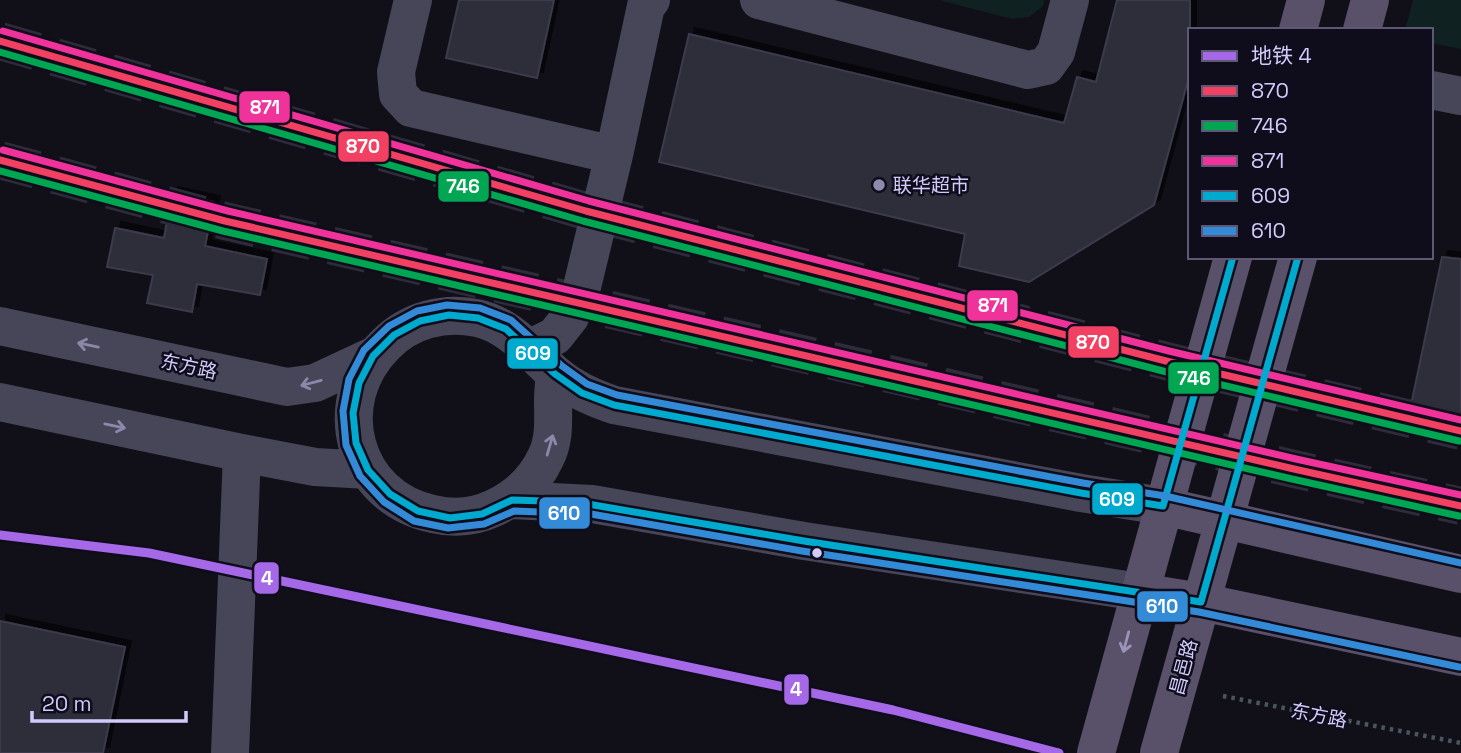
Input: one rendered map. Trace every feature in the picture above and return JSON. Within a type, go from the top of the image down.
[{"type":"main road","points":[[1299,28],[1306,0]]},
{"type":"main road","points":[[1363,28],[1370,0]]},
{"type":"main road","points":[[1096,753],[1232,259]]},
{"type":"main road","name":"昌邑路","points":[[1159,753],[1297,259]]},
{"type":"main road","name":"东方路","points":[[1163,506],[1461,574]]},
{"type":"main road","name":"东方路","points":[[1140,592],[1201,602],[1461,657]]},
{"type":"street","points":[[413,0],[396,72],[397,94],[411,108],[614,155]]},
{"type":"street","points":[[542,361],[555,336],[570,317],[581,291],[646,6],[651,0]]},
{"type":"street","points":[[759,0],[1028,70],[1046,66],[1056,52],[1070,0]]},
{"type":"street","points":[[1433,90],[1461,96]]},
{"type":"street","name":"东方路","points":[[542,361],[553,400],[555,429],[547,456],[533,480],[512,500],[482,514],[450,518],[418,511],[390,494],[368,470],[356,443],[353,413],[359,383],[373,356],[394,335],[420,321],[449,315],[478,318],[506,329],[582,393],[614,405],[1163,506]]},
{"type":"street","name":"东方路","points":[[0,326],[287,387],[314,383],[373,356]]},
{"type":"street","points":[[0,402],[315,467],[368,470]]},
{"type":"street","points":[[230,753],[242,453]]},
{"type":"street","name":"东方路","points":[[512,500],[592,504],[804,541],[1140,592]]},
{"type":"path","points":[[1239,469],[1461,518]]},
{"type":"path","name":"东方路","points":[[1178,687],[1461,743]]},
{"type":"shaded area","points":[[939,0],[1044,0],[1043,6],[1029,17],[1012,19]]},
{"type":"shaded area","points":[[1413,0],[1461,0],[1461,49],[1433,43],[1433,28],[1406,28]]},
{"type":"building","points":[[459,0],[554,0],[537,78],[446,58]]},
{"type":"building","points":[[1117,0],[1190,0],[1188,80],[1154,205],[1029,282],[959,266],[965,234],[659,162],[689,34],[1064,123],[1077,77],[1096,82]]},
{"type":"building","points":[[172,193],[214,202],[205,246],[267,259],[260,295],[197,284],[192,312],[147,303],[153,275],[107,267],[115,228],[164,238]]},
{"type":"building","points":[[1442,257],[1461,259],[1461,415],[1411,405]]},
{"type":"building","points":[[0,621],[125,647],[103,753],[0,753]]},
{"type":"tunnel","points":[[0,41],[586,211],[1166,361],[1461,431]]},
{"type":"tunnel","points":[[0,160],[225,221],[1461,506]]},
{"type":"metro line","name":"4","points":[[0,535],[149,553],[893,710],[1059,753]]},
{"type":"transit line","name":"871","points":[[3,31],[589,201],[1169,351],[1461,420]]},
{"type":"transit line","name":"870","points":[[0,41],[586,211],[1166,361],[1461,431]]},
{"type":"transit line","name":"746","points":[[0,52],[583,221],[1163,371],[1459,441]]},
{"type":"transit line","name":"871","points":[[3,150],[228,211],[1461,495]]},
{"type":"transit line","name":"870","points":[[0,160],[225,221],[1461,506]]},
{"type":"transit line","name":"746","points":[[0,171],[223,231],[1459,516]]},
{"type":"transit line","name":"609","points":[[1232,259],[1163,506],[614,405],[582,393],[555,374],[506,329],[478,318],[449,315],[420,321],[394,335],[373,356],[359,383],[353,413],[356,443],[368,470],[390,494],[418,511],[450,518],[482,514],[512,500],[576,502],[804,541],[1201,602],[1297,259]]},
{"type":"transit line","name":"610","points":[[1459,667],[1199,612],[802,551],[591,514],[514,511],[484,524],[448,528],[414,521],[384,502],[360,476],[346,445],[343,411],[349,379],[364,350],[389,326],[417,311],[447,305],[480,308],[511,320],[562,366],[587,384],[617,395],[1165,496],[1461,563]]},
{"type":"place","name":"联华超市","points":[[879,185]]}]
